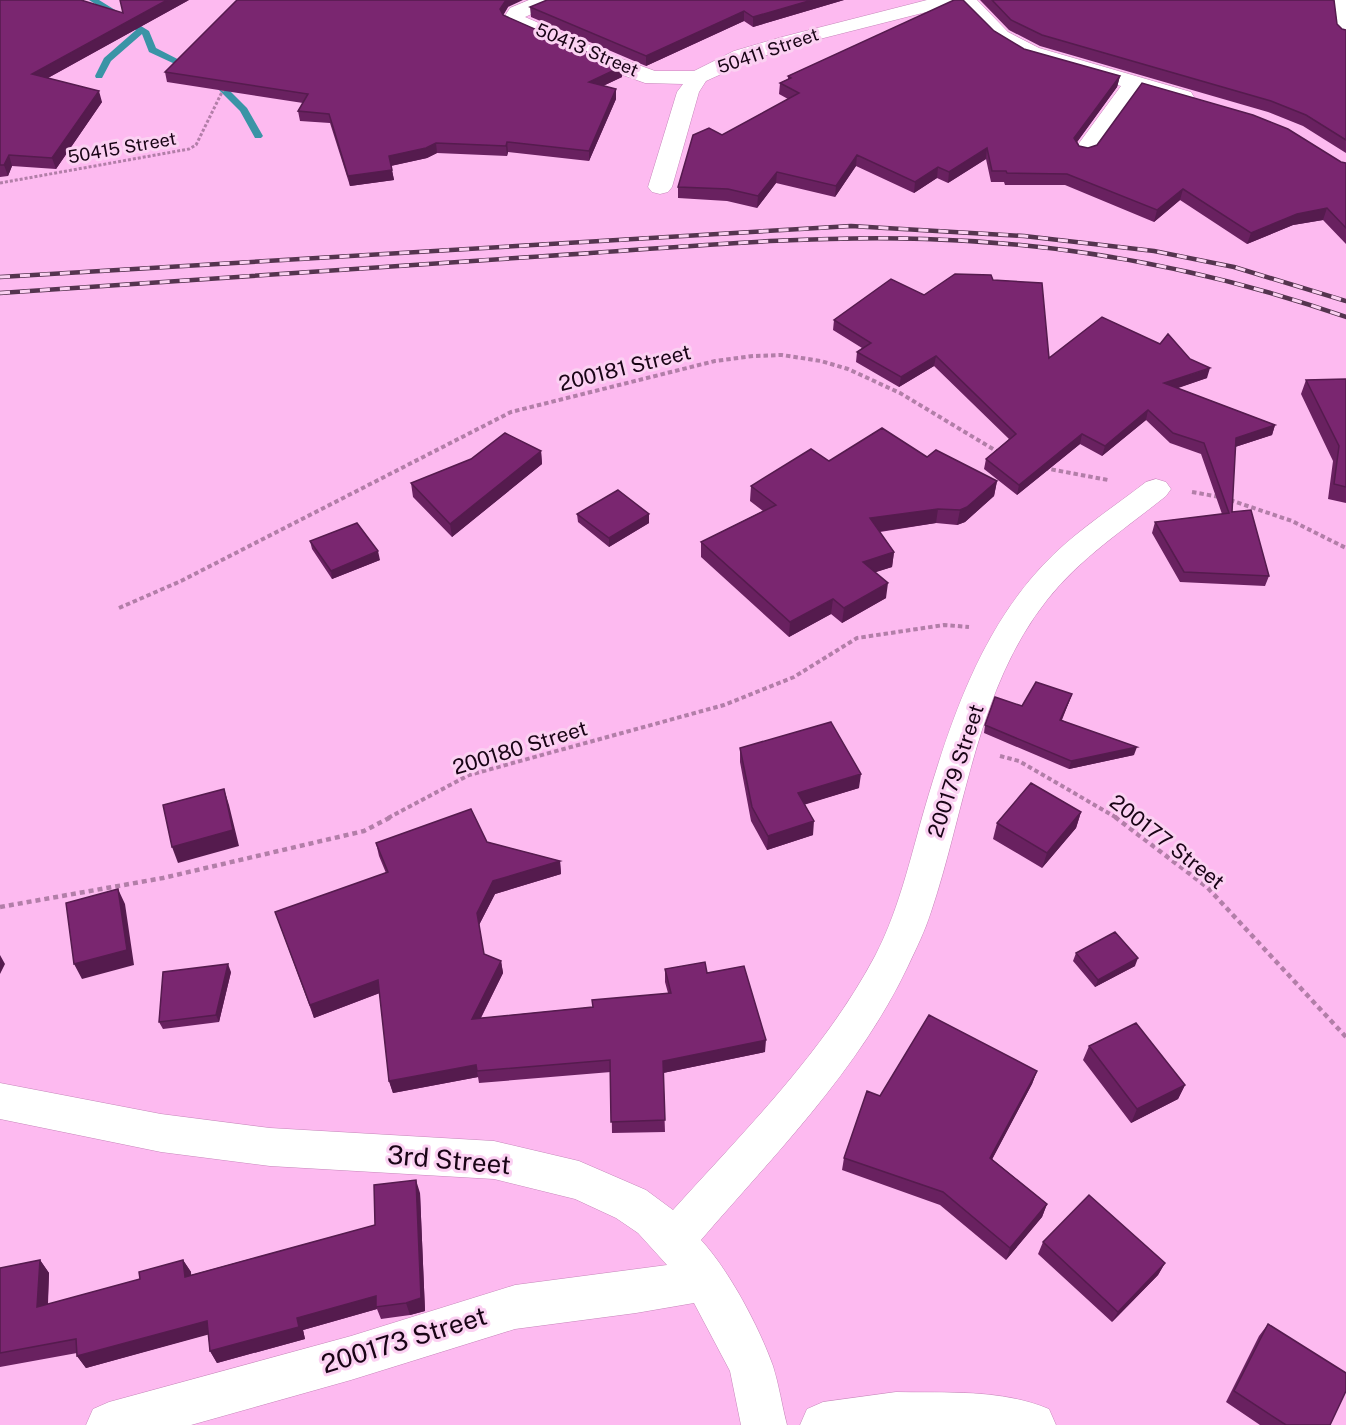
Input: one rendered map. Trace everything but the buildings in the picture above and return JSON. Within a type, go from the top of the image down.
[{"type":"street","name":"50413 Street","points":[[547,0],[517,12],[513,19],[614,64],[653,78],[698,77]]},
{"type":"street","name":"50411 Street","points":[[660,186],[688,92],[698,77],[742,56],[789,41],[951,0]]},
{"type":"street","points":[[965,0],[1009,43],[1031,53],[1203,103]]},
{"type":"street","points":[[1342,0],[1346,34]]},
{"type":"street","points":[[1085,150],[1134,83]]},
{"type":"street","name":"200179 Street","points":[[674,1240],[831,1060],[862,1017],[910,921],[962,744],[991,669],[1009,632],[1040,588],[1063,562],[1156,489]]},
{"type":"street","name":"3rd Street","points":[[0,1101],[161,1133],[270,1147],[494,1160],[579,1181],[631,1204],[653,1220],[674,1240],[705,1280],[720,1304],[751,1367],[764,1425]]},
{"type":"street","name":"200173 Street","points":[[109,1425],[351,1358],[515,1307],[636,1292],[705,1280]]},
{"type":"street","points":[[823,1425],[896,1415],[993,1417],[1033,1425]]},
{"type":"path","name":"50415 Street","points":[[0,183],[189,149],[196,145],[226,83]]},
{"type":"path","name":"200181 Street","points":[[118,608],[181,582],[511,412],[715,361],[748,355],[792,356],[843,367],[894,388],[1004,456]]},
{"type":"path","points":[[1036,466],[1156,489],[1211,493],[1292,521],[1346,548]]},
{"type":"path","name":"200180 Street","points":[[0,908],[163,878],[364,831],[469,775],[724,705],[794,677],[857,638],[944,624],[1009,632]]},
{"type":"path","name":"200177 Street","points":[[962,744],[1018,761],[1124,822],[1207,887],[1346,1037]]},
{"type":"waterway","points":[[93,0],[146,33],[152,50],[191,68]]},
{"type":"waterway","points":[[99,76],[107,60],[141,30]]},
{"type":"waterway","points":[[214,80],[244,110],[258,136]]},
{"type":"railway","points":[[0,277],[851,226],[1024,236],[1154,251],[1234,267],[1346,301]]},
{"type":"railway","points":[[0,293],[728,244],[876,238],[979,242],[1085,253],[1191,273],[1295,300],[1346,317]]}]
